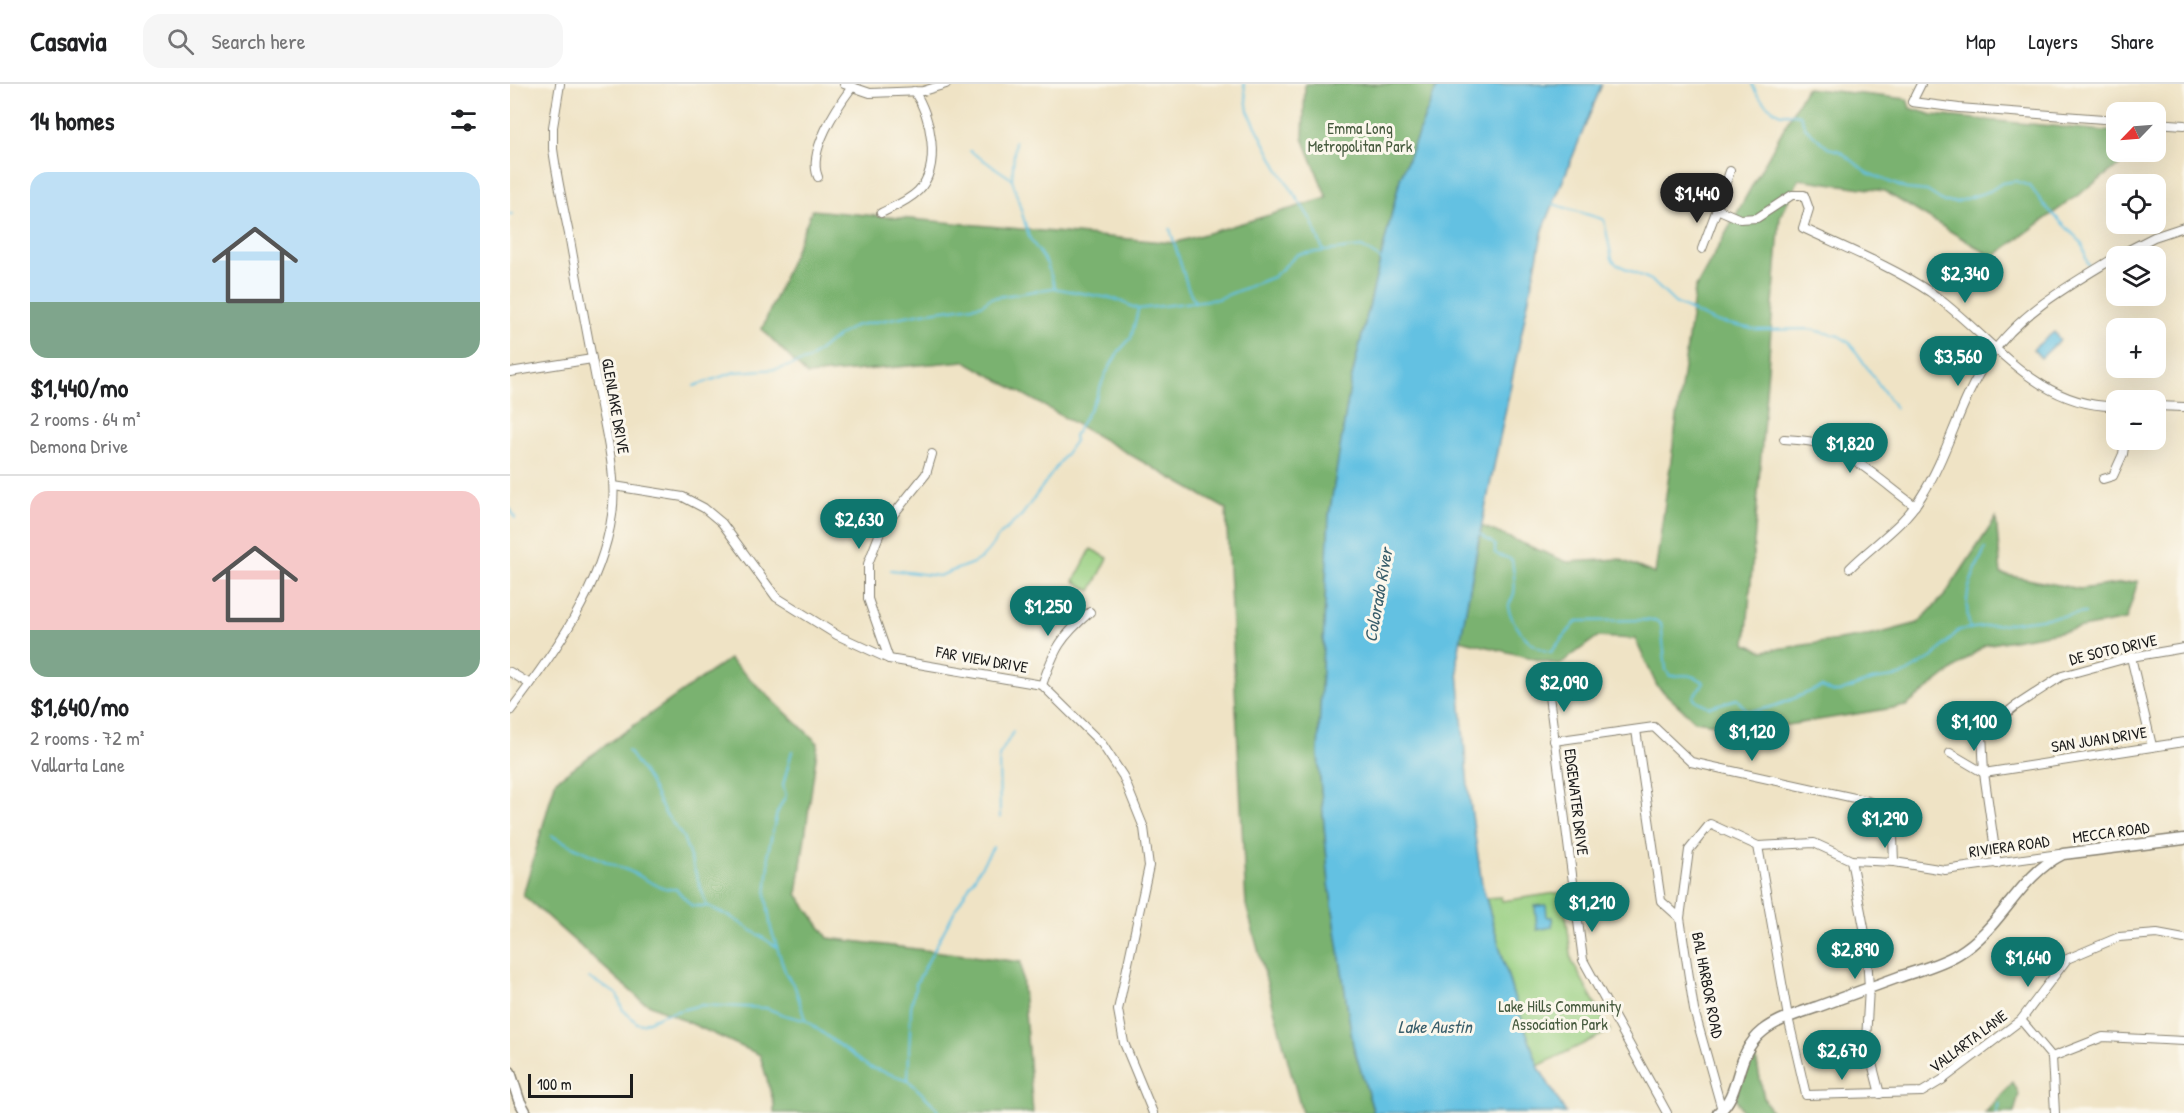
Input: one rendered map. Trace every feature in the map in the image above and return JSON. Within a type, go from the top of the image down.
[{"type":"street","name":"GLENLAKE DRIVE","points":[[510,711],[572,619],[590,586],[607,538],[612,515],[614,486],[553,149],[553,127],[560,84]]},
{"type":"street","points":[[818,177],[814,170],[815,155],[848,85],[870,93],[923,91],[946,84]]},
{"type":"street","points":[[1922,84],[1912,102],[1959,108],[2106,119]]},
{"type":"street","points":[[881,213],[917,192],[932,160],[929,130],[922,103],[914,91]]},
{"type":"street","points":[[2166,124],[2184,125]]},
{"type":"street","points":[[1702,249],[1730,171]]},
{"type":"street","points":[[1717,209],[1740,219],[1758,218],[1792,195],[1804,195],[1809,209],[1803,228],[1922,287],[2025,375],[2051,392],[2081,403],[2106,405]]},
{"type":"street","points":[[2137,246],[2154,237],[2184,227]]},
{"type":"street","points":[[1850,568],[1895,528],[1915,506],[1927,487],[1980,372],[1996,348],[2023,320],[2047,300],[2106,264]]},
{"type":"street","points":[[510,372],[592,359]]},
{"type":"street","points":[[2166,406],[2184,407]]},
{"type":"street","points":[[1784,439],[1807,440],[1834,449],[1852,459],[1915,506]]},
{"type":"street","points":[[2103,479],[2114,476],[2123,450]]},
{"type":"street","points":[[889,659],[868,599],[868,564],[881,530],[926,474],[932,454]]},
{"type":"street","name":"FAR VIEW DRIVE","points":[[614,486],[683,497],[704,508],[722,523],[776,597],[837,635],[889,659],[1042,685],[1102,744],[1123,776],[1144,828],[1149,866],[1118,1010],[1124,1043],[1153,1113]]},
{"type":"street","points":[[1042,685],[1052,654],[1067,632],[1090,612]]},
{"type":"street","name":"DE SOTO DRIVE","points":[[1997,864],[1984,773],[1982,733],[2014,707],[2062,676],[2131,657],[2184,648]]},
{"type":"street","points":[[2131,657],[2152,746]]},
{"type":"street","points":[[510,672],[530,684]]},
{"type":"street","name":"EDGEWATER DRIVE","points":[[1548,688],[1583,960],[1667,1113]]},
{"type":"street","points":[[1554,741],[1654,727],[1691,762],[1868,801],[1892,812],[1894,862]]},
{"type":"street","name":"BAL HARBOR ROAD","points":[[1636,730],[1661,900],[1680,918],[1694,1010],[1720,1111]]},
{"type":"street","name":"SAN JUAN DRIVE","points":[[1984,773],[2184,742]]},
{"type":"street","points":[[1950,753],[1984,773]]},
{"type":"street","name":"RIVIERA ROAD","points":[[1680,918],[1689,850],[1710,824],[1758,846],[1814,843],[1851,860],[1894,862],[1945,870],[2063,854]]},
{"type":"street","name":"MECCA ROAD","points":[[1720,1111],[1730,1101],[1743,1057],[1752,1042],[1770,1025],[1947,960],[1980,938],[2033,875],[2050,860],[2063,854],[2184,839]]},
{"type":"street","points":[[1758,846],[1788,1017]]},
{"type":"street","points":[[1851,860],[1866,938],[1869,988],[1866,1040],[1880,1094]]},
{"type":"street","name":"VALLARTA LANE","points":[[1788,1017],[1806,1095],[1922,1092],[1942,1080],[2021,1020],[2067,958],[2119,937],[2157,934],[2184,939]]},
{"type":"street","points":[[2021,1020],[2052,1058],[2055,1113]]},
{"type":"street","points":[[2052,1058],[2103,1037],[2184,1041]]},
{"type":"street","points":[[510,1072],[526,1113]]},
{"type":"green space","name":"Emma Long Metropolitan Park","points":[[1305,84],[1438,84],[1400,179],[1351,381],[1329,516],[1318,754],[1329,883],[1353,1045],[1374,1113],[1302,1113],[1246,905],[1226,509],[965,361],[807,375],[762,329],[812,210],[1174,243],[1327,198],[1303,138]]},
{"type":"green space","points":[[1806,88],[1907,99],[1910,108],[1933,115],[2106,131],[2106,162],[2123,162],[1993,257],[1884,191],[1799,179],[1780,217],[1746,644],[1763,651],[1873,635],[1918,623],[1945,595],[1996,518],[2001,574],[2080,589],[2138,581],[2126,620],[1985,645],[1906,706],[1757,730],[1695,721],[1657,686],[1635,639],[1597,637],[1559,665],[1460,640],[1482,526],[1567,562],[1619,559],[1655,574],[1695,289]]},
{"type":"green space","points":[[1091,549],[1108,558],[1091,591],[1074,581]]},
{"type":"green space","points":[[729,659],[818,743],[797,894],[828,938],[1021,962],[1033,1113],[774,1113],[774,1104],[760,1055],[642,1001],[523,895],[556,780]]},
{"type":"green space","name":"Lake Hills Community Association Park","points":[[1563,892],[1572,961],[1610,1031],[1538,1066],[1512,991],[1486,898],[1501,897],[1502,901]]},
{"type":"green space","points":[[1754,1048],[1764,1098],[1772,1113],[1743,1113],[1736,1099],[1743,1067]]},
{"type":"green space","points":[[2013,1082],[2019,1094],[2014,1113],[1985,1113]]},
{"type":"water","name":"Lake Austin","points":[[1438,84],[1602,84],[1543,230],[1478,543],[1457,660],[1468,787],[1482,884],[1512,991],[1539,1068],[1566,1113],[1374,1113],[1353,1045],[1329,883],[1318,754],[1329,516],[1351,381],[1400,179]]},
{"type":"water","points":[[2054,332],[2060,340],[2041,358],[2033,349]]},
{"type":"water","points":[[1546,905],[1547,917],[1552,917],[1552,927],[1537,930],[1535,906]]},
{"type":"waterway","points":[[1244,84],[1248,111],[1277,167],[1311,220],[1323,250]]},
{"type":"waterway","points":[[1752,84],[1760,98],[1775,111],[1780,114],[1800,115],[1805,127],[1828,148],[1840,151],[1868,173],[1906,189],[1927,191],[1944,202],[1956,202],[1990,191],[2002,183],[2016,181],[2030,186],[2044,205],[2082,243],[2090,267]]},
{"type":"waterway","points":[[1015,141],[1012,179],[1029,237],[1047,264],[1055,288]]},
{"type":"waterway","points":[[970,151],[1012,179]]},
{"type":"waterway","points":[[1553,204],[1604,220],[1612,259],[1616,264],[1651,280],[1675,303],[1713,321],[1758,330],[1809,329],[1839,336],[1850,343],[1896,409]]},
{"type":"waterway","points":[[1170,229],[1188,288],[1195,302]]},
{"type":"waterway","points":[[694,386],[735,372],[779,369],[808,360],[854,326],[981,305],[991,298],[1053,288],[1115,299],[1138,309],[1217,299],[1273,277],[1298,254],[1362,247],[1382,260]]},
{"type":"waterway","points":[[891,570],[939,576],[983,557],[1000,535],[1022,515],[1075,441],[1074,436],[1096,398],[1105,375],[1119,351],[1131,338],[1138,310]]},
{"type":"waterway","points":[[510,508],[515,518]]},
{"type":"waterway","points":[[1480,534],[1495,545],[1495,553],[1512,560],[1515,589],[1509,611],[1515,624],[1531,643],[1551,652],[1577,621],[1655,620],[1661,624],[1666,670],[1670,676],[1692,676],[1704,683],[1693,697],[1709,707],[1737,699],[1747,711],[1756,710],[1776,706],[1822,687],[1839,692],[1872,680],[1901,676],[1934,656],[1959,630],[2085,613]]},
{"type":"waterway","points":[[1970,629],[1967,597],[1975,570],[1985,549]]},
{"type":"waterway","points":[[1000,818],[999,756],[1013,732]]},
{"type":"waterway","points":[[628,751],[649,781],[664,812],[683,837],[707,906]]},
{"type":"waterway","points":[[792,751],[783,785],[786,795],[777,813],[768,852],[766,895],[771,929],[786,974],[795,987],[805,1020],[869,1067],[908,1080]]},
{"type":"waterway","points":[[552,836],[658,886],[676,889],[692,906],[707,906],[731,917],[777,947]]},
{"type":"waterway","points":[[938,1113],[936,1107],[908,1080],[911,1007],[916,984],[955,910],[993,847]]},
{"type":"waterway","points":[[589,978],[617,994],[622,1009],[637,1023],[642,1024],[662,1015],[701,1005],[766,1008],[804,1020]]},
{"type":"waterway","points":[[1996,1113],[1999,1103]]},
{"type":"water label","name":"Colorado River","points":[[1378,595]]}]
